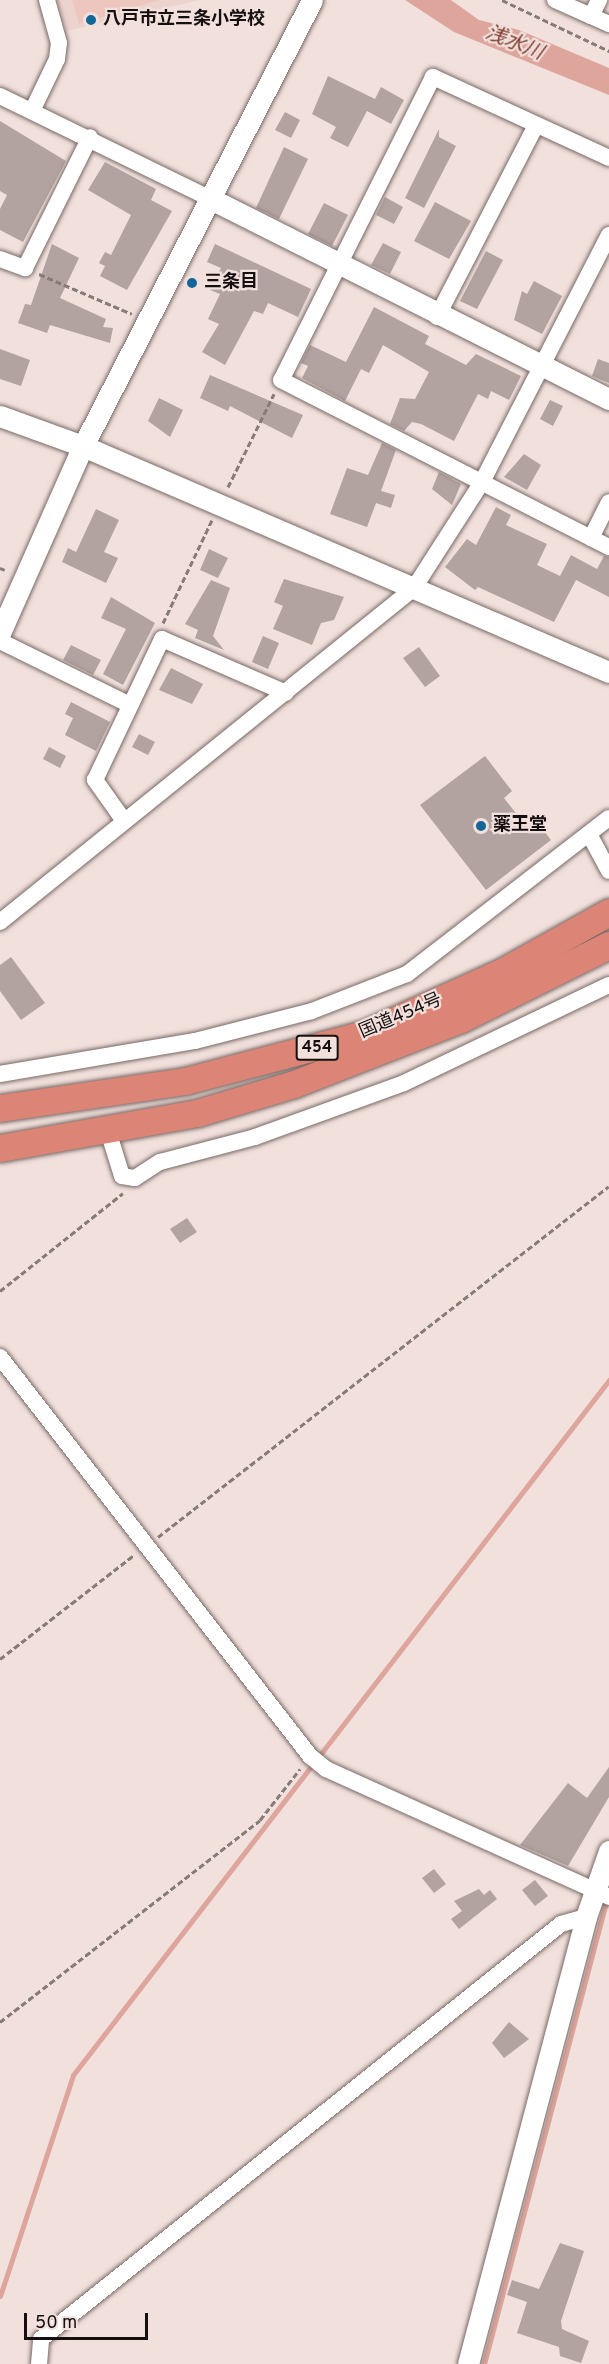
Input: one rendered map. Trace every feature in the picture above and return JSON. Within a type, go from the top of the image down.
[{"type":"highway","name":"国道454号","points":[[0,1108],[185,1081],[364,1034],[500,973],[609,912]]},
{"type":"highway","name":"国道454号","points":[[0,1148],[108,1131],[197,1113],[376,1056],[609,945]]},
{"type":"street","points":[[32,111],[57,59],[59,43],[47,0]]},
{"type":"street","points":[[0,633],[82,446],[207,197],[312,0]]},
{"type":"street","points":[[555,0],[609,24]]},
{"type":"street","points":[[591,16],[599,0]]},
{"type":"street","points":[[609,158],[433,76],[281,380],[609,547]]},
{"type":"street","points":[[1,99],[90,137],[336,266],[540,369],[609,399]]},
{"type":"street","points":[[437,317],[536,125]]},
{"type":"street","points":[[0,259],[25,268],[90,137]]},
{"type":"street","points":[[0,922],[122,818],[286,693],[414,588],[482,482],[540,369],[604,254],[609,235]]},
{"type":"street","points":[[0,416],[82,446],[609,672]]},
{"type":"street","points":[[591,538],[609,502]]},
{"type":"street","points":[[122,818],[94,780],[128,704],[162,639],[286,693]]},
{"type":"street","points":[[0,641],[128,704]]},
{"type":"street","points":[[0,1074],[195,1041],[312,1011],[407,975],[609,818]]},
{"type":"street","points":[[589,834],[609,871]]},
{"type":"street","points":[[108,1131],[122,1176],[135,1178],[160,1162],[266,1133],[404,1083],[609,985]]},
{"type":"street","points":[[0,1357],[310,1756],[326,1769],[602,1894]]},
{"type":"street","points":[[468,2364],[586,1917],[602,1894],[609,1851]]},
{"type":"street","points":[[39,2364],[41,2339],[561,1924],[586,1917]]},
{"type":"path","points":[[502,0],[609,51]]},
{"type":"path","points":[[25,268],[145,320]]},
{"type":"path","points":[[0,568],[5,570]]},
{"type":"path","points":[[0,1291],[135,1178]]},
{"type":"path","points":[[0,1659],[609,1186]]},
{"type":"path","points":[[0,2022],[260,1820],[310,1756]]},
{"type":"shaded area","name":"八戸市立三条小学校","points":[[57,0],[199,0],[67,31]]},
{"type":"shaded area","points":[[72,0],[159,0],[79,24]]},
{"type":"water","name":"浅水川","points":[[405,0],[451,0],[479,20],[519,30],[609,68],[609,95],[454,32]]},
{"type":"building","points":[[328,76],[375,99],[381,87],[404,100],[391,124],[367,111],[348,147],[330,138],[336,127],[312,114]]},
{"type":"building","points":[[285,112],[300,120],[291,138],[275,130]]},
{"type":"building","points":[[0,121],[66,161],[23,242],[0,230],[0,209],[7,195],[0,191]]},
{"type":"building","points":[[439,129],[439,137],[456,146],[424,208],[405,198]]},
{"type":"building","points":[[284,147],[308,159],[279,219],[256,208]]},
{"type":"building","points":[[105,162],[156,189],[151,200],[172,211],[127,290],[100,276],[105,266],[99,263],[105,252],[111,255],[131,215],[88,190]]},
{"type":"building","points":[[385,197],[403,207],[394,224],[376,215]]},
{"type":"building","points":[[435,202],[471,221],[449,259],[414,241]]},
{"type":"building","points":[[324,203],[348,215],[332,246],[308,234]]},
{"type":"building","points":[[383,243],[401,252],[390,274],[371,265]]},
{"type":"building","points":[[52,244],[79,258],[60,298],[106,319],[103,327],[113,328],[110,343],[50,325],[47,333],[18,323],[25,304],[31,305]]},
{"type":"building","points":[[215,244],[311,289],[298,317],[268,303],[263,314],[254,311],[225,365],[202,352],[219,324],[208,319],[220,294],[210,290],[221,268],[207,262]]},
{"type":"building","points":[[486,251],[503,260],[477,309],[460,301]]},
{"type":"building","points":[[534,281],[562,296],[542,334],[514,320],[522,291],[527,294]]},
{"type":"building","points":[[374,307],[429,336],[425,344],[466,365],[476,354],[521,376],[509,400],[491,391],[488,399],[478,394],[454,441],[421,424],[412,422],[404,431],[390,424],[400,398],[415,399],[429,372],[383,345],[369,373],[361,369],[345,401],[302,378],[308,366],[301,363],[310,345],[346,362]]},
{"type":"building","points":[[0,349],[30,360],[21,386],[0,379]]},
{"type":"building","points":[[598,359],[609,363],[609,383],[592,376]]},
{"type":"building","points":[[210,375],[303,415],[292,438],[230,406],[228,411],[200,398]]},
{"type":"building","points":[[159,398],[183,410],[170,437],[148,421]]},
{"type":"building","points":[[550,400],[563,406],[553,426],[540,419]]},
{"type":"building","points":[[382,443],[396,450],[381,491],[395,495],[391,508],[376,503],[367,527],[330,514],[347,468],[368,475]]},
{"type":"building","points":[[524,454],[541,465],[527,490],[504,477]]},
{"type":"building","points":[[439,472],[461,484],[452,505],[432,489]]},
{"type":"building","points":[[496,507],[511,515],[506,525],[547,544],[537,565],[560,576],[571,555],[597,569],[604,556],[609,557],[609,597],[576,580],[554,622],[478,587],[475,590],[445,567],[467,539],[476,545]]},
{"type":"building","points":[[96,509],[119,520],[104,552],[118,558],[106,583],[62,562],[68,548],[76,552]]},
{"type":"building","points":[[209,549],[228,558],[218,578],[200,570]]},
{"type":"building","points":[[284,579],[344,597],[334,620],[321,623],[312,645],[273,629],[283,606],[274,602]]},
{"type":"building","points":[[211,580],[230,588],[213,636],[224,650],[195,638],[198,630],[185,624]]},
{"type":"building","points":[[111,597],[155,623],[123,685],[103,674],[126,629],[101,618]]},
{"type":"building","points":[[263,636],[279,643],[268,669],[252,662]]},
{"type":"building","points":[[71,645],[101,660],[93,675],[63,660]]},
{"type":"building","points":[[419,647],[440,676],[425,687],[403,658]]},
{"type":"building","points":[[171,668],[203,684],[192,704],[159,690]]},
{"type":"building","points":[[71,702],[110,722],[96,751],[65,735],[73,718],[65,714]]},
{"type":"building","points":[[139,734],[155,742],[148,755],[132,747]]},
{"type":"building","points":[[49,747],[66,756],[60,768],[43,759]]},
{"type":"building","name":"薬王堂","points":[[485,756],[512,791],[504,798],[529,830],[538,823],[551,840],[486,890],[420,805]]},
{"type":"building","points":[[11,957],[45,1003],[21,1020],[0,991],[0,965]]},
{"type":"building","points":[[187,1218],[197,1232],[180,1243],[170,1229]]},
{"type":"building","points":[[609,1767],[609,1797],[568,1866],[520,1845],[568,1783],[587,1798]]},
{"type":"building","points":[[434,1869],[446,1884],[434,1893],[422,1878]]},
{"type":"building","points":[[535,1880],[548,1896],[535,1906],[522,1890]]},
{"type":"building","points":[[479,1889],[484,1895],[490,1890],[497,1899],[459,1929],[451,1919],[462,1911],[454,1901]]},
{"type":"building","points":[[509,2022],[529,2039],[504,2058],[492,2043]]},
{"type":"building","points":[[560,2243],[584,2251],[561,2321],[562,2329],[589,2341],[581,2363],[560,2356],[559,2347],[517,2333],[527,2302],[507,2295],[512,2280],[539,2289]]},
{"type":"waterway","points":[[0,2296],[73,2075],[609,1380]]},
{"type":"waterway","points":[[484,2364],[607,1899]]},
{"type":"place","name":"八戸市立三条小学校","points":[[91,20]]},
{"type":"place","name":"三条目","points":[[192,283]]},
{"type":"place","name":"薬王堂","points":[[481,826]]}]
